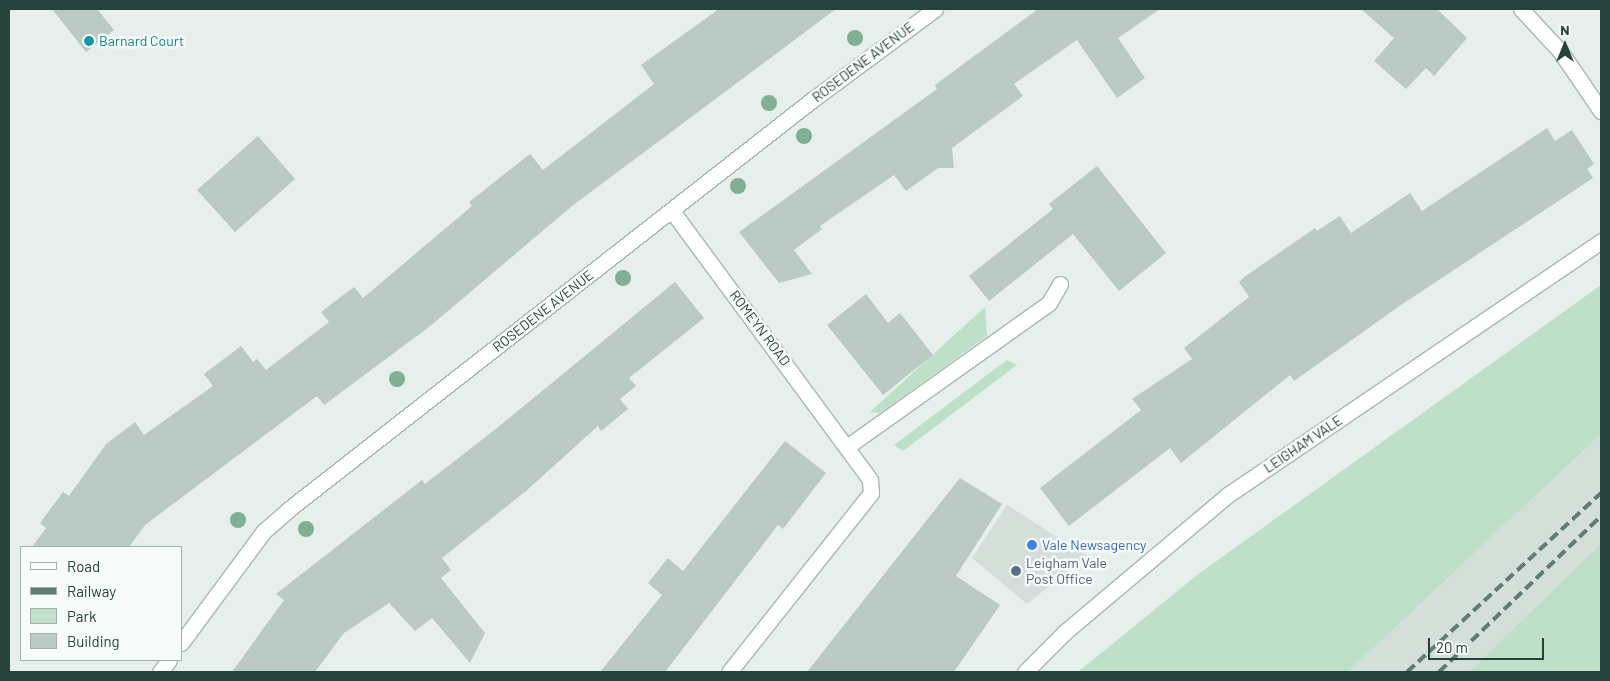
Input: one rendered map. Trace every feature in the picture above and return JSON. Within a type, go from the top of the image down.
[{"type":"street","name":"ROSEDENE AVENUE","points":[[182,642],[264,531],[812,100],[935,9]]},
{"type":"street","points":[[1521,9],[1576,70],[1601,111]]},
{"type":"street","name":"ROMEYN ROAD","points":[[672,211],[848,446],[870,480],[871,493],[729,672]]},
{"type":"street","name":"LEIGHAM VALE","points":[[1025,672],[1065,632],[1229,494],[1601,241]]},
{"type":"street","points":[[848,446],[1049,303],[1060,284]]},
{"type":"street","points":[[160,672],[168,661]]},
{"type":"shaded area","points":[[1601,434],[1601,672],[1348,672]]},
{"type":"shaded area","points":[[1007,505],[1087,556],[1027,604],[972,558]]},
{"type":"green space","points":[[1601,285],[1601,434],[1348,672],[1078,672],[1197,575]]},
{"type":"green space","points":[[985,307],[987,336],[880,413],[870,412]]},
{"type":"green space","points":[[1007,360],[1017,365],[903,451],[894,445]]},
{"type":"green space","points":[[1601,544],[1601,672],[1469,672]]},
{"type":"building","name":"Barnard Court","points":[[52,9],[97,9],[114,30],[86,52]]},
{"type":"building","points":[[719,9],[836,9],[572,206],[429,327],[324,405],[317,396],[145,525],[130,546],[33,546],[46,528],[40,523],[63,492],[69,496],[106,444],[135,422],[144,435],[213,386],[204,374],[241,346],[253,362],[257,359],[266,370],[329,322],[321,312],[354,287],[363,298],[472,206],[469,202],[530,154],[543,170],[654,84],[641,65]]},
{"type":"building","points":[[1038,9],[1160,9],[1118,38],[1145,78],[1117,98],[1077,40],[1014,84],[1023,96],[952,148],[954,168],[938,168],[906,191],[894,175],[820,226],[822,229],[794,250],[812,274],[779,283],[739,232],[937,89],[935,85]]},
{"type":"building","points":[[1361,9],[1437,9],[1467,38],[1434,76],[1426,68],[1406,89],[1374,61],[1394,38]]},
{"type":"building","points":[[1547,128],[1555,141],[1572,130],[1594,164],[1587,169],[1593,178],[1401,305],[1294,381],[1290,375],[1181,463],[1170,448],[1069,526],[1040,488],[1141,410],[1132,399],[1192,359],[1184,348],[1249,297],[1239,282],[1243,278],[1315,228],[1317,231],[1340,216],[1351,233],[1410,193],[1422,211]]},
{"type":"building","points":[[258,136],[295,179],[235,232],[197,190]]},
{"type":"building","points":[[1097,166],[1166,253],[1119,291],[1073,234],[989,301],[969,276],[1053,209],[1049,204]]},
{"type":"building","points":[[675,282],[704,318],[629,378],[636,386],[620,399],[628,409],[601,431],[598,426],[526,491],[442,558],[451,570],[441,578],[485,633],[470,663],[432,618],[415,631],[389,603],[344,633],[315,672],[232,672],[284,600],[276,594],[422,480],[425,484],[497,428]]},
{"type":"building","points":[[866,294],[888,323],[900,313],[933,355],[883,395],[827,325]]},
{"type":"building","points":[[785,441],[826,473],[783,529],[778,525],[665,672],[600,672],[662,595],[648,583],[668,558],[683,571]]},
{"type":"building","points":[[960,478],[1002,504],[956,576],[1000,605],[954,672],[807,672]]},
{"type":"railway","points":[[1407,672],[1601,493]]},
{"type":"railway","points":[[1439,672],[1601,516]]},
{"type":"place","name":"Barnard Court","points":[[89,41]]},
{"type":"place","name":"Vale Newsagency","points":[[1032,545]]},
{"type":"place","name":"Leigham Vale Post Office","points":[[1016,571]]}]
